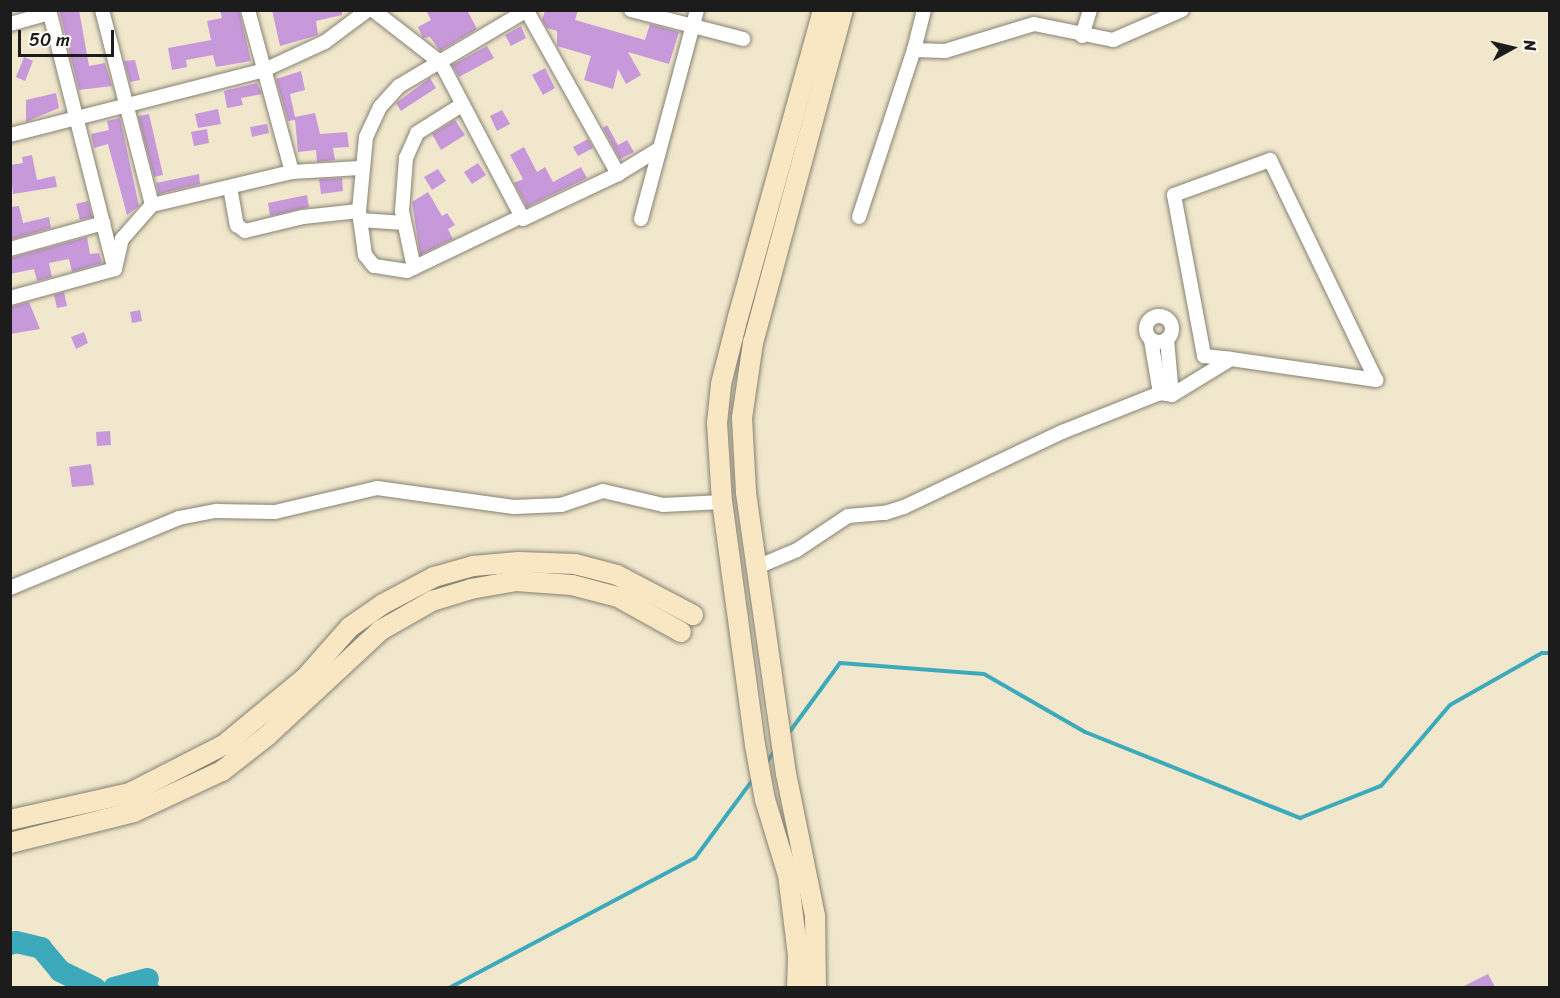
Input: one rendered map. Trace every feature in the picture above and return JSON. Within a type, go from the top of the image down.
[{"type":"street","points":[[102,10],[152,205]]},
{"type":"street","points":[[248,10],[262,70],[292,172]]},
{"type":"street","points":[[10,135],[127,108],[262,70],[324,42],[370,10],[441,63],[520,217],[527,220],[618,174],[659,149]]},
{"type":"street","points":[[630,10],[648,13],[692,28],[743,39]]},
{"type":"street","points":[[641,219],[697,10]]},
{"type":"street","points":[[797,987],[798,955],[788,875],[765,800],[755,745],[722,501],[717,423],[721,384],[746,286],[823,10]]},
{"type":"street","points":[[816,987],[810,882],[786,774],[746,492],[742,418],[753,343],[780,236],[843,10]]},
{"type":"street","points":[[859,218],[914,50],[924,10]]},
{"type":"street","points":[[1029,10],[1034,24]]},
{"type":"street","points":[[1082,36],[1090,10]]},
{"type":"street","points":[[914,50],[945,51],[1034,24],[1082,36],[1119,39],[1182,10]]},
{"type":"street","points":[[520,217],[406,271],[374,266],[365,255],[359,215],[360,168],[366,137],[380,107],[399,86],[527,11],[618,174]]},
{"type":"street","points":[[10,24],[50,12],[115,269]]},
{"type":"street","points":[[414,268],[404,223],[406,158],[417,133],[463,104]]},
{"type":"street","points":[[1270,160],[1376,380],[1231,360],[1204,356],[1174,195],[1270,160]]},
{"type":"street","points":[[115,269],[122,239],[152,205],[292,172],[360,168]]},
{"type":"street","points":[[230,187],[237,225],[245,231],[303,217],[359,215],[404,223]]},
{"type":"street","points":[[10,249],[103,223]]},
{"type":"street","points":[[10,298],[115,269]]},
{"type":"street","points":[[1164,317],[1169,334],[1166,394],[1151,340],[1145,329],[1152,318],[1164,317]]},
{"type":"street","points":[[1151,340],[1198,324]]},
{"type":"street","points":[[757,567],[797,550],[848,516],[885,513],[904,507],[1062,432],[1166,394],[1231,360]]},
{"type":"street","points":[[10,588],[179,518],[216,511],[274,512],[377,488],[514,507],[561,505],[603,491],[663,505],[722,501]]},
{"type":"street","points":[[10,820],[130,793],[224,745],[305,678],[350,627],[382,604],[434,577],[496,564],[575,564],[617,576],[693,615]]},
{"type":"street","points":[[10,843],[134,812],[222,771],[268,735],[381,630],[432,601],[461,592],[516,581],[572,585],[618,597],[681,632]]},
{"type":"building","points":[[59,10],[79,10],[89,66],[105,63],[112,86],[79,90]]},
{"type":"building","points":[[220,10],[239,10],[251,61],[216,67],[213,55],[186,60],[187,67],[172,70],[168,48],[211,40],[207,21],[222,18]]},
{"type":"building","points":[[272,10],[342,10],[342,15],[316,21],[318,35],[280,46]]},
{"type":"building","points":[[426,10],[467,10],[477,29],[440,51],[430,37],[423,38],[418,27],[431,20]]},
{"type":"building","points":[[545,10],[578,10],[575,20],[645,40],[650,24],[679,32],[669,64],[628,52],[641,75],[626,84],[618,69],[613,89],[584,80],[591,56],[557,46],[557,31],[547,28],[542,20]]},
{"type":"building","points":[[521,26],[526,38],[511,46],[505,35]]},
{"type":"building","points":[[487,46],[494,58],[459,77],[452,65]]},
{"type":"building","points":[[24,57],[33,61],[25,81],[16,77]]},
{"type":"building","points":[[135,60],[140,80],[130,82],[124,61]]},
{"type":"building","points":[[545,68],[555,88],[543,95],[532,75]]},
{"type":"building","points":[[301,71],[305,90],[290,94],[295,117],[315,113],[320,134],[347,132],[349,147],[333,148],[335,160],[317,162],[316,150],[298,152],[295,120],[288,121],[276,79]]},
{"type":"building","points":[[430,78],[436,88],[401,111],[396,103]]},
{"type":"building","points":[[257,83],[262,94],[241,98],[243,105],[227,108],[224,91]]},
{"type":"building","points":[[56,93],[59,108],[26,122],[26,100]]},
{"type":"building","points":[[218,109],[221,124],[198,128],[195,114]]},
{"type":"building","points":[[502,110],[510,124],[497,131],[490,116]]},
{"type":"building","points":[[149,114],[163,175],[154,177],[138,116]]},
{"type":"building","points":[[120,118],[139,206],[127,215],[108,144],[94,148],[91,134],[109,130],[107,121]]},
{"type":"building","points":[[455,120],[465,135],[441,150],[432,134]]},
{"type":"building","points":[[267,124],[269,133],[252,137],[250,127]]},
{"type":"building","points":[[607,125],[618,145],[627,140],[634,152],[620,159],[603,128]]},
{"type":"building","points":[[207,129],[209,143],[194,146],[191,132]]},
{"type":"building","points":[[588,139],[593,148],[578,156],[573,147]]},
{"type":"building","points":[[524,147],[537,172],[545,167],[553,182],[581,167],[587,178],[527,207],[514,183],[523,179],[510,155]]},
{"type":"building","points":[[32,155],[37,180],[55,176],[57,187],[13,194],[10,165],[23,163],[22,157]]},
{"type":"building","points":[[478,163],[486,175],[472,184],[464,172]]},
{"type":"building","points":[[438,169],[446,181],[432,190],[424,177]]},
{"type":"building","points":[[199,174],[200,184],[159,194],[156,183]]},
{"type":"building","points":[[342,178],[343,191],[321,194],[319,179]]},
{"type":"building","points":[[428,192],[442,216],[447,213],[455,225],[448,229],[453,239],[420,255],[412,202]]},
{"type":"building","points":[[307,195],[309,207],[270,216],[268,203]]},
{"type":"building","points":[[88,201],[92,217],[80,220],[76,204]]},
{"type":"building","points":[[19,206],[23,223],[49,217],[51,228],[10,240],[10,207]]},
{"type":"building","points":[[87,237],[90,254],[99,253],[102,263],[72,272],[69,259],[49,263],[52,277],[37,281],[34,269],[10,274],[10,258]]},
{"type":"building","points":[[64,292],[67,306],[57,308],[54,295]]},
{"type":"building","points":[[29,302],[40,329],[10,334],[10,307]]},
{"type":"building","points":[[140,310],[142,321],[132,323],[130,312]]},
{"type":"building","points":[[84,332],[88,343],[76,349],[71,337]]},
{"type":"building","points":[[110,431],[111,445],[97,446],[96,432]]},
{"type":"building","points":[[91,464],[94,485],[72,487],[69,467]]},
{"type":"building","points":[[1488,974],[1495,987],[1462,987]]},
{"type":"waterway","points":[[788,734],[840,663],[984,674],[1085,732],[1300,818],[1381,786],[1450,705],[1542,653],[1550,653]]},
{"type":"waterway","points":[[766,763],[776,749]]},
{"type":"waterway","points":[[449,988],[695,858],[754,778]]},
{"type":"waterway","points":[[10,944],[16,942],[41,948],[60,971],[95,988]]},
{"type":"waterway","points":[[148,979],[159,988]]},
{"type":"waterway","points":[[114,988],[148,979]]}]
